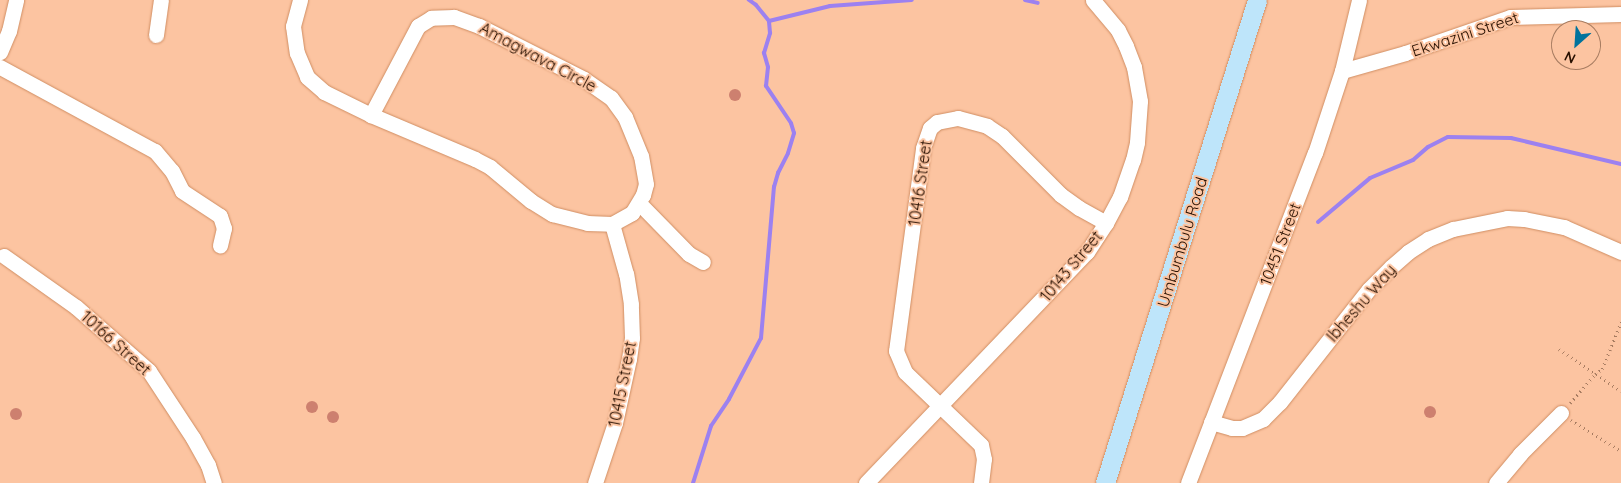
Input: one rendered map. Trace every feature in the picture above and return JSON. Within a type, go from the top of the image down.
[{"type":"main road","name":"Umbumbulu Road","points":[[1105,483],[1257,0]]},
{"type":"street","points":[[0,52],[9,31],[16,0]]},
{"type":"street","points":[[156,35],[161,0]]},
{"type":"street","points":[[300,0],[293,26],[300,66],[307,77],[324,92],[371,115],[490,167],[531,201],[552,214],[587,223],[612,224],[632,213],[639,203],[689,254],[703,262]]},
{"type":"street","name":"10143 Street","points":[[866,483],[1087,252],[1120,197],[1133,160],[1140,124],[1140,101],[1134,66],[1126,46],[1118,30],[1093,0]]},
{"type":"street","name":"10451 Street","points":[[1188,483],[1315,152],[1342,71],[1360,0]]},
{"type":"street","name":"Ekwazini Street","points":[[1342,71],[1396,56],[1510,17],[1621,14]]},
{"type":"street","name":"Amagwava Circle","points":[[371,115],[418,26],[431,18],[454,17],[464,20],[584,79],[611,98],[626,117],[641,156],[646,184],[639,203]]},
{"type":"street","points":[[0,67],[155,151],[172,170],[182,191],[220,216],[224,228],[220,246]]},
{"type":"street","name":"10416 Street","points":[[940,407],[905,372],[896,351],[923,148],[930,128],[937,122],[958,118],[987,126],[1002,136],[1061,195],[1079,208],[1106,223]]},
{"type":"street","name":"Ibheshu Way","points":[[1211,422],[1232,428],[1242,428],[1263,419],[1280,402],[1369,289],[1408,252],[1428,239],[1453,229],[1507,218],[1524,219],[1564,228],[1621,252]]},
{"type":"street","name":"10415 Street","points":[[595,483],[615,423],[630,360],[632,338],[631,304],[626,274],[612,224]]},
{"type":"street","name":"10166 Street","points":[[4,256],[76,307],[149,371],[193,438],[208,465],[214,483]]},
{"type":"street","points":[[940,407],[981,445],[984,460],[981,483]]},
{"type":"street","points":[[1502,481],[1561,413]]},
{"type":"path","points":[[1621,322],[1602,369],[1595,374],[1561,413],[1621,451]]},
{"type":"path","points":[[1559,349],[1621,391]]},
{"type":"building","points":[[733,89],[737,89],[741,95],[737,101],[733,101],[729,97],[729,93]]},
{"type":"building","points":[[314,401],[317,402],[317,412],[310,413],[307,412],[306,405],[307,402]]},
{"type":"building","points":[[1428,406],[1432,406],[1436,412],[1432,418],[1428,418],[1424,414],[1424,410]]},
{"type":"building","points":[[14,408],[18,408],[22,414],[18,420],[14,420],[10,416],[10,412]]},
{"type":"building","points":[[335,411],[338,412],[338,422],[331,423],[328,422],[327,415],[328,412]]},
{"type":"waterway","points":[[693,483],[711,426],[729,399],[761,338],[774,187],[794,133],[791,123],[766,86],[768,67],[764,53],[770,33],[769,21],[756,5],[749,0]]},
{"type":"waterway","points":[[769,21],[830,6],[912,0]]},
{"type":"waterway","points":[[1025,0],[1038,3]]},
{"type":"waterway","points":[[1318,222],[1370,178],[1413,160],[1428,147],[1448,137],[1511,138],[1621,164]]}]
